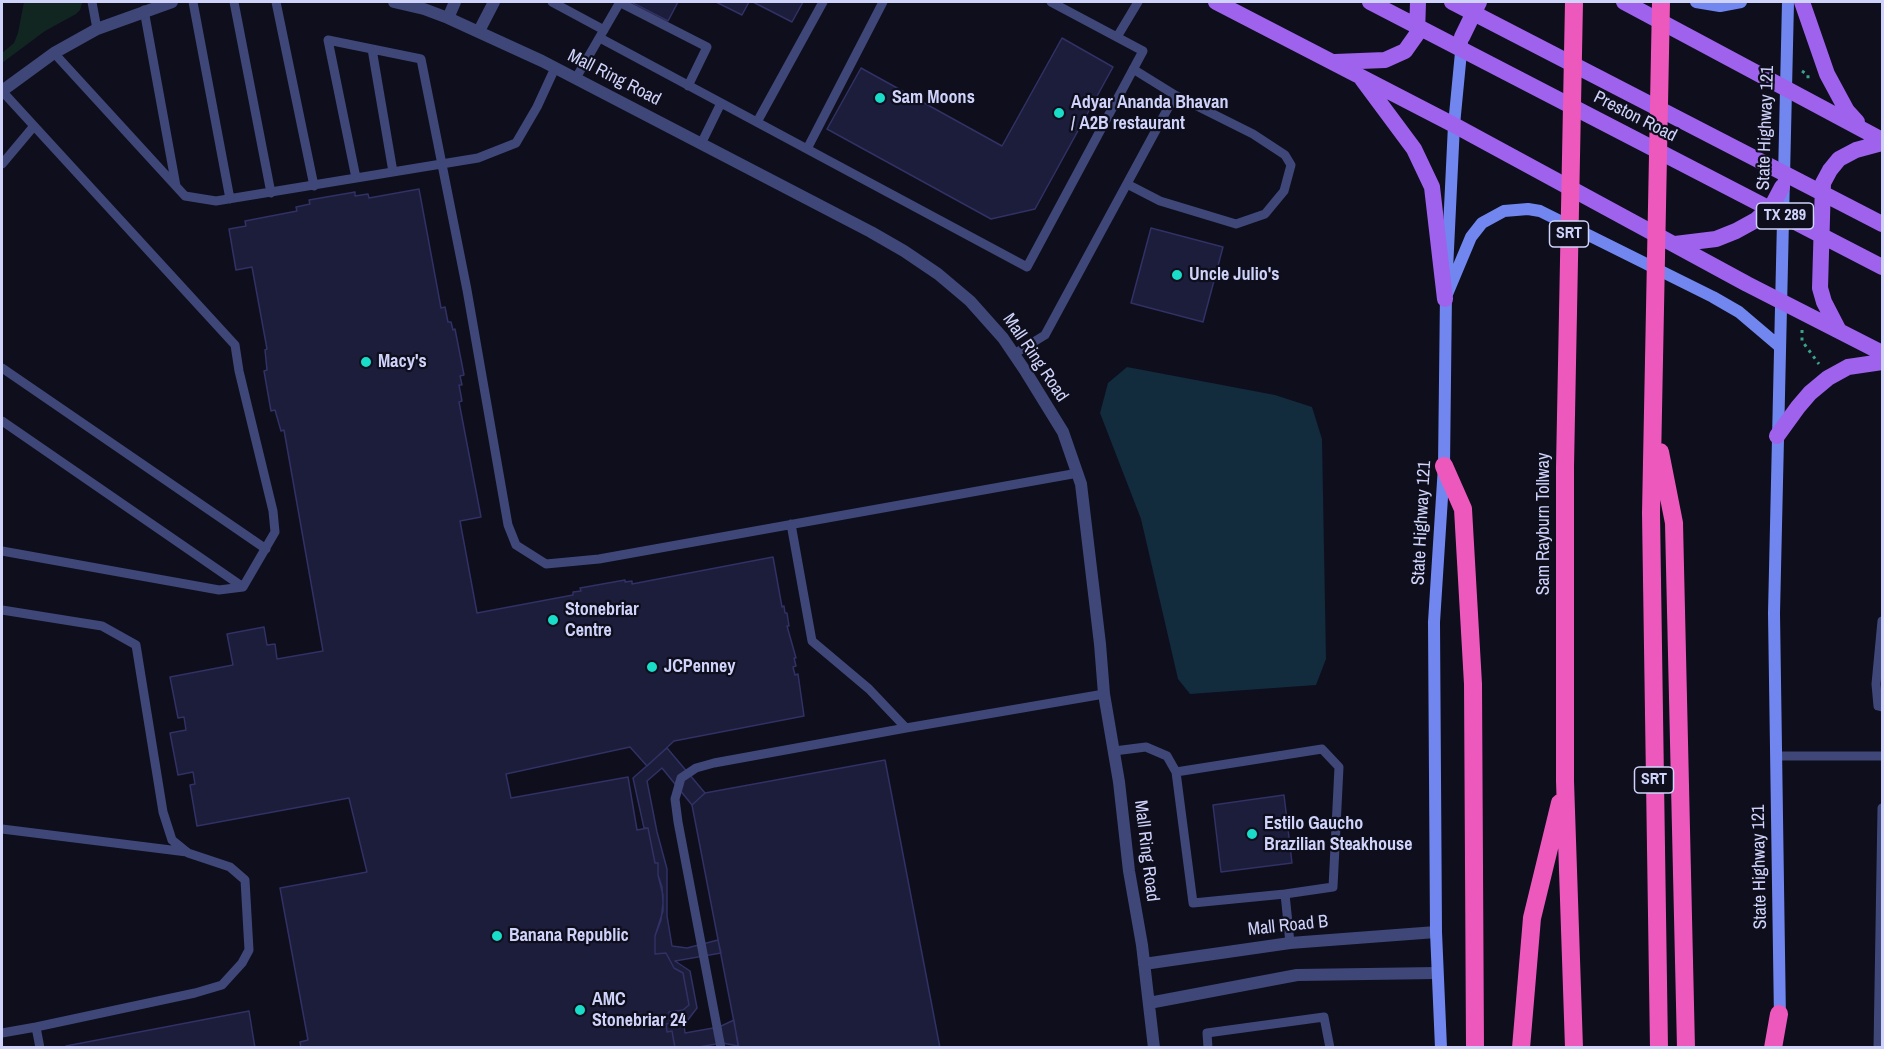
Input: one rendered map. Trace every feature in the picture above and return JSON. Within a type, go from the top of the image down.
[{"type":"highway","name":"Sam Rayburn Tollway","points":[[1574,2],[1565,467],[1565,781],[1574,1047]]},
{"type":"highway","name":"SRT","points":[[1659,1047],[1651,513],[1661,2]]},
{"type":"highway","points":[[1653,415],[1674,523],[1686,1047]]},
{"type":"highway","points":[[1444,466],[1463,509],[1473,684],[1475,1047]]},
{"type":"highway","points":[[1521,1047],[1532,918],[1565,781]]},
{"type":"highway","points":[[1773,1047],[1779,1014]]},
{"type":"main road","points":[[1216,2],[1454,125],[1747,284],[1882,353]]},
{"type":"main road","name":"Preston Road","points":[[1370,2],[1882,267]]},
{"type":"main road","points":[[1334,62],[1385,60],[1405,51],[1417,34],[1418,2]]},
{"type":"main road","name":"Preston Road","points":[[1452,2],[1882,224]]},
{"type":"main road","name":"State Highway 121","points":[[1441,1047],[1436,932],[1434,622],[1444,466],[1445,299],[1463,2]]},
{"type":"main road","points":[[1462,37],[1479,2]]},
{"type":"main road","points":[[1624,2],[1786,87],[1882,141]]},
{"type":"main road","points":[[1696,2],[1720,6],[1741,2]]},
{"type":"main road","name":"State Highway 121","points":[[1780,1047],[1774,613],[1788,2]]},
{"type":"main road","points":[[1802,2],[1813,38],[1831,82],[1847,111],[1864,130]]},
{"type":"main road","points":[[1360,76],[1414,149],[1432,187],[1445,299]]},
{"type":"main road","points":[[1838,329],[1824,302],[1820,288],[1823,183],[1839,159],[1882,141]]},
{"type":"main road","points":[[1675,244],[1716,239],[1736,231],[1756,220],[1773,204],[1782,187]]},
{"type":"main road","points":[[1445,299],[1471,237],[1482,224],[1504,211],[1528,209],[1540,212],[1713,297],[1739,312],[1779,346]]},
{"type":"main road","points":[[1777,436],[1798,406],[1828,378],[1848,368],[1882,362]]},
{"type":"street","points":[[2,91],[54,52],[97,29],[144,10],[172,2]]},
{"type":"street","name":"Mall Ring Road","points":[[394,2],[424,9],[479,31],[576,78],[830,210],[915,258],[970,301],[998,332],[1063,432],[1078,473],[1100,644],[1104,694],[1114,751],[1154,1047]]},
{"type":"street","points":[[448,18],[455,2]]},
{"type":"street","points":[[479,31],[495,2]]},
{"type":"street","name":"Mall Road B","points":[[1144,964],[1290,942],[1436,932]]},
{"type":"street","points":[[1149,1003],[1297,975],[1437,972]]},
{"type":"lane","points":[[92,2],[97,29]]},
{"type":"lane","points":[[193,2],[230,199]]},
{"type":"lane","points":[[234,2],[271,193]]},
{"type":"lane","points":[[276,2],[314,186]]},
{"type":"lane","points":[[552,2],[688,86],[1027,267],[1143,51],[1050,2]]},
{"type":"lane","points":[[576,78],[619,2],[707,47],[688,86]]},
{"type":"lane","points":[[757,122],[823,2]]},
{"type":"lane","points":[[807,149],[883,2]]},
{"type":"lane","points":[[1117,37],[1138,2]]},
{"type":"lane","points":[[144,10],[176,186]]},
{"type":"lane","points":[[356,178],[328,40],[421,59],[467,290],[508,525],[516,545],[546,564],[599,559],[1078,473]]},
{"type":"lane","points":[[372,50],[393,172]]},
{"type":"lane","points":[[54,52],[185,196],[216,201],[478,158],[516,143],[537,107],[555,68]]},
{"type":"lane","points":[[1127,184],[1160,201],[1236,224],[1265,214],[1284,191],[1291,165],[1285,155],[1253,134],[1175,94],[1133,69]]},
{"type":"lane","points":[[2,91],[235,345],[239,371],[273,511],[275,532],[243,588]]},
{"type":"lane","points":[[1014,354],[1045,335],[1175,94]]},
{"type":"lane","points":[[701,144],[721,103]]},
{"type":"lane","points":[[2,164],[34,126]]},
{"type":"lane","points":[[2,368],[266,549]]},
{"type":"lane","points":[[2,421],[243,588]]},
{"type":"lane","points":[[791,524],[812,641],[869,689],[906,728]]},
{"type":"lane","points":[[2,551],[219,590],[243,588]]},
{"type":"lane","points":[[2,610],[102,627],[136,645],[163,812],[172,840],[188,853]]},
{"type":"lane","points":[[1882,621],[1876,684],[1878,706],[1882,706]]},
{"type":"lane","points":[[721,1047],[678,822],[675,799],[681,778],[696,768],[714,763],[1104,694]]},
{"type":"lane","points":[[1114,751],[1146,747],[1167,756],[1176,772],[1193,903],[1333,887],[1339,768],[1322,749],[1176,772]]},
{"type":"lane","points":[[1777,756],[1882,756]]},
{"type":"lane","points":[[1878,1047],[1882,808]]},
{"type":"lane","points":[[2,829],[188,853],[230,867],[245,880],[249,950],[242,963],[222,985],[195,993],[2,1033]]},
{"type":"lane","points":[[1285,894],[1290,942]]},
{"type":"lane","points":[[1208,1047],[1207,1033],[1324,1017],[1330,1047]]},
{"type":"lane","points":[[36,1027],[40,1047]]},
{"type":"path","points":[[1802,71],[1808,75],[1808,86]]},
{"type":"path","points":[[1796,332],[1802,334],[1802,341],[1818,364]]},
{"type":"green space","points":[[24,2],[82,3],[76,14],[45,31],[2,63],[2,53],[14,43],[18,33]]},
{"type":"water","points":[[1127,367],[1275,395],[1312,407],[1322,439],[1326,659],[1316,685],[1190,694],[1178,679],[1141,519],[1100,413],[1108,383]]},
{"type":"building","points":[[631,2],[678,2],[668,21]]},
{"type":"building","points":[[716,2],[749,2],[742,15]]},
{"type":"building","points":[[753,2],[803,2],[792,22]]},
{"type":"building","name":"Sam Moons","points":[[1062,38],[1113,67],[1035,209],[991,219],[827,129],[861,68],[1002,146]]},
{"type":"building","name":"Stonebriar Centre","points":[[419,189],[441,308],[445,307],[448,322],[451,322],[453,330],[455,329],[464,375],[460,376],[462,401],[459,402],[481,517],[460,521],[477,613],[573,595],[573,592],[581,591],[580,588],[625,580],[625,582],[632,581],[632,584],[773,557],[782,607],[784,606],[785,613],[787,613],[789,626],[787,626],[796,658],[794,658],[796,666],[793,667],[795,675],[798,674],[804,716],[674,741],[647,766],[630,747],[506,774],[511,798],[628,777],[637,830],[648,828],[662,887],[663,903],[661,920],[655,936],[655,954],[666,953],[674,968],[683,973],[689,1005],[683,1010],[669,1012],[671,1023],[666,1024],[667,1032],[672,1031],[675,1048],[301,1048],[300,1042],[308,1040],[280,888],[367,872],[349,798],[197,826],[190,785],[195,784],[193,772],[178,775],[170,733],[186,730],[184,717],[178,718],[170,677],[233,665],[227,634],[264,627],[267,645],[275,644],[277,659],[323,651],[284,430],[281,431],[275,410],[271,411],[264,371],[267,370],[265,350],[267,349],[252,267],[236,270],[229,229],[246,226],[245,221],[297,211],[296,207],[310,204],[309,200],[355,192],[355,196],[368,194],[369,198]]},
{"type":"building","name":"Uncle Julio's","points":[[1151,228],[1223,247],[1203,322],[1131,303]]},
{"type":"building","points":[[667,748],[705,793],[692,805],[662,768],[647,781],[667,869],[667,916],[672,946],[687,948],[718,940],[721,953],[675,961],[690,971],[697,1008],[684,1025],[685,1033],[719,1027],[734,1020],[738,1046],[722,1043],[693,1048],[675,1048],[672,1031],[667,1032],[666,1024],[671,1023],[669,1012],[683,1010],[689,1005],[683,973],[674,968],[666,953],[655,954],[655,936],[663,911],[663,895],[658,875],[658,863],[655,863],[648,828],[644,828],[633,778]]},
{"type":"building","points":[[885,760],[940,1048],[739,1048],[692,805],[705,793]]},
{"type":"building","name":"Estilo Gaucho Brazilian Steakhouse","points":[[1284,795],[1292,863],[1221,872],[1213,805]]},
{"type":"building","points":[[249,1011],[255,1048],[66,1048],[66,1046]]},
{"type":"place","name":"Sam Moons","points":[[880,98]]},
{"type":"place","name":"Adyar Ananda Bhavan / A2B restaurant","points":[[1059,113]]},
{"type":"place","name":"Uncle Julio's","points":[[1177,275]]},
{"type":"place","name":"Macy's","points":[[366,362]]},
{"type":"place","name":"Stonebriar Centre","points":[[553,620]]},
{"type":"place","name":"JCPenney","points":[[652,667]]},
{"type":"place","name":"Estilo Gaucho Brazilian Steakhouse","points":[[1252,834]]},
{"type":"place","name":"Banana Republic","points":[[497,936]]},
{"type":"place","name":"AMC Stonebriar 24","points":[[580,1010]]}]
